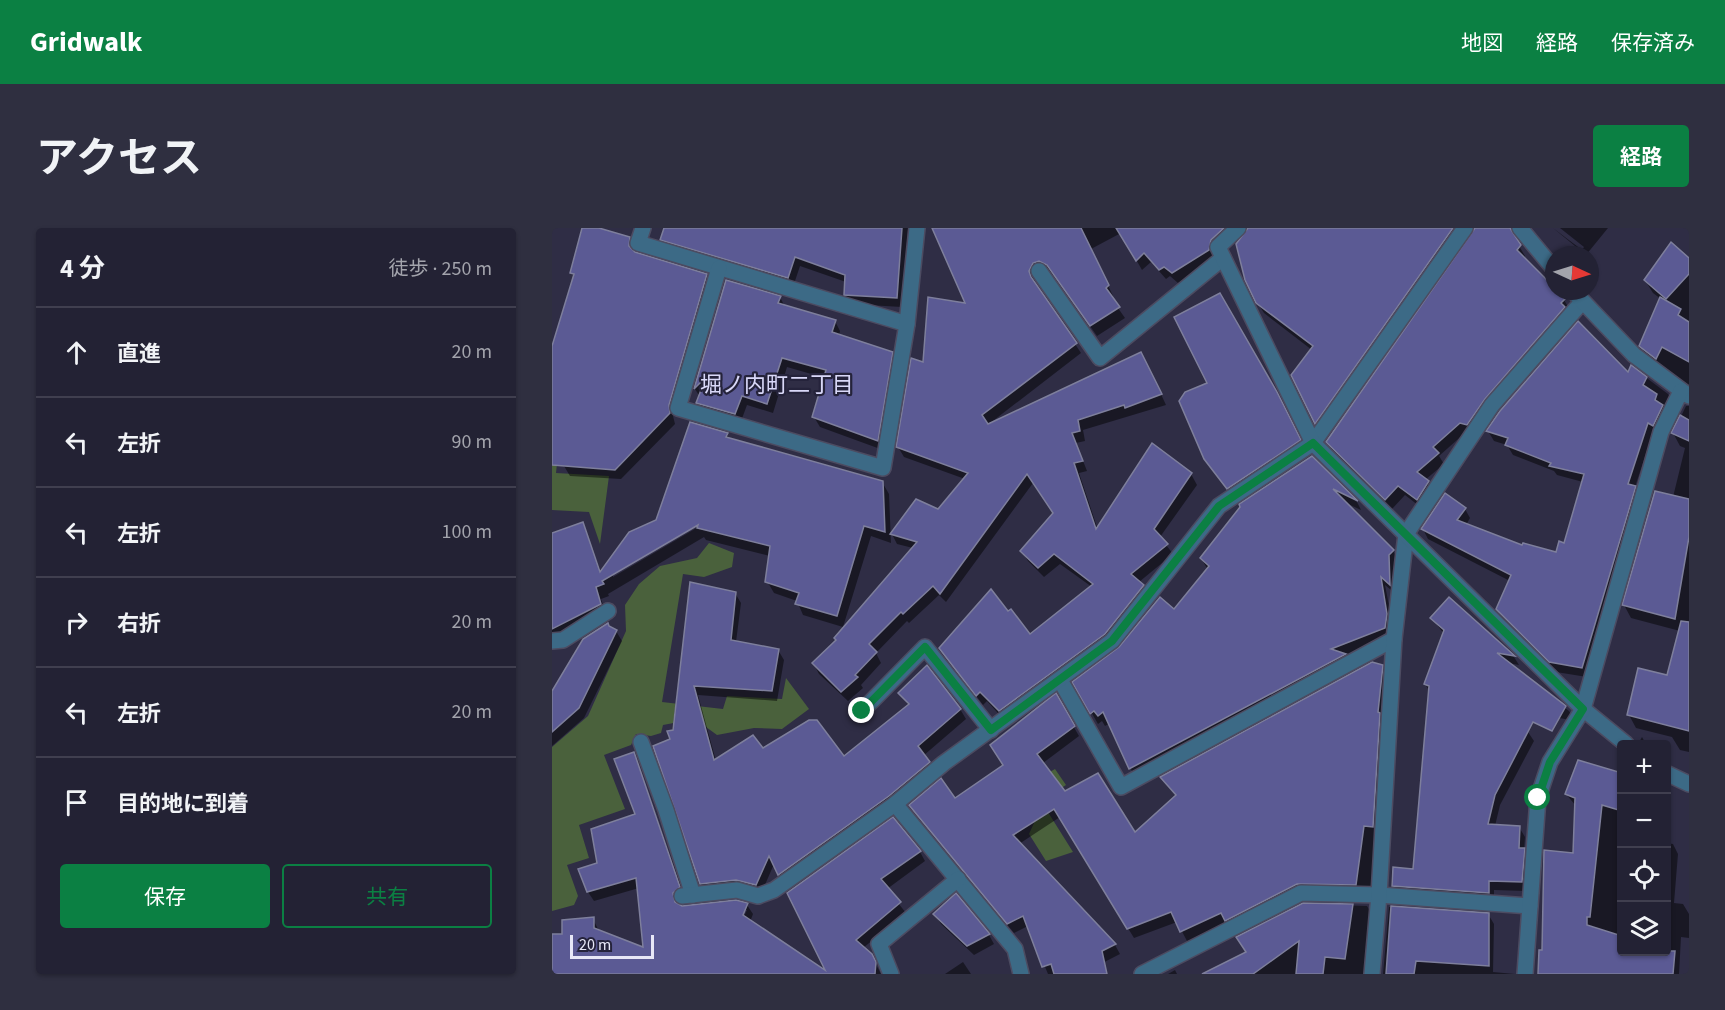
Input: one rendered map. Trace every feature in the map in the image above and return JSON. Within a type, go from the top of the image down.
[{"type":"street","points":[[643,228],[638,243],[907,324]]},
{"type":"street","points":[[718,268],[678,408],[883,468],[907,324],[917,228]]},
{"type":"street","points":[[1238,228],[1218,247],[1313,443],[1583,709],[1621,740]]},
{"type":"street","points":[[641,741],[666,810],[687,896],[737,890],[759,896],[774,890],[895,804],[944,764],[1112,641],[1219,506],[1313,443],[1465,228]]},
{"type":"street","points":[[1520,228],[1545,258]]},
{"type":"street","points":[[1039,271],[1100,358],[1223,258]]},
{"type":"street","points":[[1372,974],[1379,895],[1394,639],[1406,534],[1492,405],[1574,300]]},
{"type":"street","points":[[1525,974],[1538,798],[1550,762],[1583,709],[1661,432],[1685,394],[1634,355],[1581,300]]},
{"type":"street","points":[[552,641],[563,640],[608,611]]},
{"type":"street","points":[[1060,680],[1121,787],[1394,639]]},
{"type":"street","points":[[862,711],[925,647],[991,730]]},
{"type":"street","points":[[1671,775],[1689,784]]},
{"type":"street","points":[[895,804],[1015,949],[1021,974]]},
{"type":"street","points":[[891,974],[879,944],[958,879]]},
{"type":"street","points":[[1142,974],[1301,893],[1379,895],[1530,906]]},
{"type":"green space","points":[[560,434],[556,473],[609,476],[600,544],[589,512],[552,510],[552,441]]},
{"type":"green space","points":[[709,543],[734,553],[732,567],[704,577],[683,574],[662,702],[723,709],[727,696],[782,699],[786,678],[809,709],[782,729],[754,728],[717,735],[695,719],[663,725],[661,733],[651,736],[636,734],[631,745],[604,755],[625,809],[579,825],[589,858],[567,865],[578,896],[574,905],[552,911],[552,747],[588,716],[626,631],[625,605],[639,584],[660,566],[697,558]]},
{"type":"green space","points":[[1055,769],[1066,785],[1041,801],[1073,852],[1046,861],[1029,834],[1034,823],[1021,788]]},
{"type":"building","points":[[582,228],[599,228],[630,237],[629,246],[635,252],[707,274],[669,405],[670,413],[615,470],[552,465],[552,346],[574,274],[570,273]]},
{"type":"building","points":[[664,228],[902,228],[897,298],[844,295],[845,275],[795,257],[788,278],[660,240]]},
{"type":"building","points":[[932,228],[1081,228],[1109,285],[1106,288],[1120,307],[1090,326],[1047,265],[1039,261],[1033,263],[1029,271],[1031,277],[1077,343],[982,415],[988,424],[1141,352],[1162,394],[1125,408],[1124,405],[1078,420],[1080,431],[1072,433],[1083,461],[1074,463],[1096,529],[1152,443],[1192,473],[1154,529],[1168,544],[1131,574],[1144,585],[1105,634],[999,711],[980,692],[976,696],[939,648],[991,589],[1008,611],[1011,609],[1030,634],[1093,584],[1054,554],[1038,568],[1020,551],[1053,513],[1027,474],[940,594],[933,586],[903,614],[901,612],[869,644],[877,652],[855,675],[858,677],[841,692],[812,663],[836,640],[834,638],[917,542],[890,534],[916,499],[938,509],[968,473],[896,447],[911,358],[923,362],[928,297],[965,303]]},
{"type":"building","points":[[1116,228],[1224,228],[1211,240],[1209,250],[1172,273],[1164,267],[1159,270],[1144,253],[1136,261]]},
{"type":"building","points":[[1248,228],[1453,228],[1315,424],[1291,375],[1313,346],[1256,303],[1245,280],[1236,244]]},
{"type":"building","points":[[1475,228],[1510,228],[1521,245],[1517,250],[1545,278],[1545,300],[1564,300],[1561,303],[1565,307],[1485,399],[1467,425],[1460,423],[1433,447],[1439,453],[1417,472],[1429,481],[1417,500],[1398,486],[1385,500],[1326,442]]},
{"type":"building","points":[[1671,242],[1689,258],[1689,274],[1666,299],[1644,280]]},
{"type":"building","points":[[726,280],[781,296],[778,303],[836,320],[832,332],[893,352],[878,441],[812,417],[826,370],[782,358],[767,404],[742,396],[735,414],[696,403],[706,377],[694,389]]},
{"type":"building","points":[[1220,293],[1277,392],[1301,440],[1227,489],[1204,459],[1179,401],[1185,392],[1207,383],[1174,317]]},
{"type":"building","points":[[1660,297],[1681,309],[1678,315],[1689,322],[1689,362],[1662,347],[1656,359],[1639,346]]},
{"type":"building","points":[[1578,321],[1628,372],[1631,365],[1647,377],[1643,385],[1657,394],[1655,400],[1663,405],[1653,426],[1648,423],[1628,484],[1636,486],[1582,668],[1549,662],[1496,609],[1511,575],[1421,529],[1445,493],[1466,508],[1457,520],[1522,545],[1523,543],[1556,552],[1559,541],[1564,543],[1584,474],[1549,466],[1551,463],[1505,445],[1508,438],[1486,431],[1500,411]]},
{"type":"building","points":[[1680,415],[1689,420],[1689,441],[1671,433]]},
{"type":"building","points":[[690,422],[728,433],[726,437],[883,481],[885,532],[864,526],[837,616],[795,604],[799,593],[765,582],[770,546],[697,528],[698,525],[602,581],[604,584],[596,587],[601,604],[552,629],[552,533],[583,522],[600,572],[629,532],[656,520]]},
{"type":"building","points":[[1312,456],[1358,501],[1333,489],[1394,550],[1389,555],[1390,585],[1381,577],[1387,614],[1385,628],[1331,649],[1346,654],[1129,769],[1103,712],[1098,716],[1094,711],[1090,714],[1072,682],[1119,647],[1160,597],[1174,609],[1209,566],[1200,558],[1240,507],[1239,504]]},
{"type":"building","points":[[1655,491],[1689,499],[1689,537],[1675,619],[1622,605]]},
{"type":"building","points":[[690,582],[736,592],[731,640],[779,649],[772,691],[694,686],[714,760],[753,735],[763,748],[809,720],[817,720],[844,756],[909,704],[898,693],[927,665],[961,709],[918,746],[930,762],[889,796],[778,875],[769,856],[756,885],[736,880],[700,884],[653,746],[670,739],[667,731],[673,730]]},
{"type":"building","points":[[1449,597],[1515,656],[1497,653],[1566,706],[1552,731],[1533,722],[1495,795],[1488,824],[1520,826],[1519,848],[1525,848],[1522,882],[1489,881],[1489,893],[1392,886],[1393,867],[1413,869],[1429,686],[1424,684],[1444,630],[1430,618]]},
{"type":"building","points":[[1681,621],[1689,622],[1689,731],[1627,715],[1638,668],[1667,675]]},
{"type":"building","points":[[608,623],[617,630],[579,708],[552,732],[552,691],[583,639]]},
{"type":"building","points":[[1372,662],[1383,665],[1378,712],[1380,713],[1373,827],[1364,826],[1356,885],[1297,884],[1225,921],[1221,913],[1180,932],[1171,912],[1127,929],[1054,809],[1013,835],[1116,944],[1102,951],[1107,974],[1054,974],[1051,964],[1042,967],[1023,916],[1007,924],[909,805],[941,778],[955,798],[1003,765],[990,745],[1056,693],[1075,726],[1037,754],[1065,791],[1098,773],[1135,832],[1176,795],[1160,777]]},
{"type":"building","points":[[634,752],[680,887],[673,893],[675,902],[682,906],[736,900],[748,903],[743,915],[825,970],[787,893],[893,817],[921,851],[881,879],[901,902],[856,940],[872,954],[876,962],[875,974],[552,974],[552,934],[562,934],[562,920],[594,917],[594,928],[643,947],[636,878],[587,892],[578,869],[597,863],[591,829],[635,814],[614,759]]},
{"type":"building","points":[[1578,760],[1617,772],[1617,810],[1602,805],[1590,917],[1587,917],[1587,925],[1617,934],[1617,956],[1671,956],[1671,951],[1675,951],[1673,974],[1538,974],[1539,950],[1542,950],[1544,850],[1573,853],[1575,798],[1565,794]]},
{"type":"building","points":[[956,893],[990,934],[967,946],[933,914]]},
{"type":"building","points":[[1303,903],[1353,904],[1345,959],[1325,957],[1323,974],[1296,974],[1299,941],[1253,974],[1202,974],[1246,952],[1236,937]]},
{"type":"building","points":[[1391,906],[1489,913],[1489,966],[1416,961],[1414,974],[1386,974]]},
{"type":"district","name":"堀ノ内町二丁目","points":[[777,385]]},
{"type":"route","points":[[862,711],[925,647],[991,730],[1112,641],[1219,506],[1313,443],[1583,709],[1550,762],[1538,798]]}]
